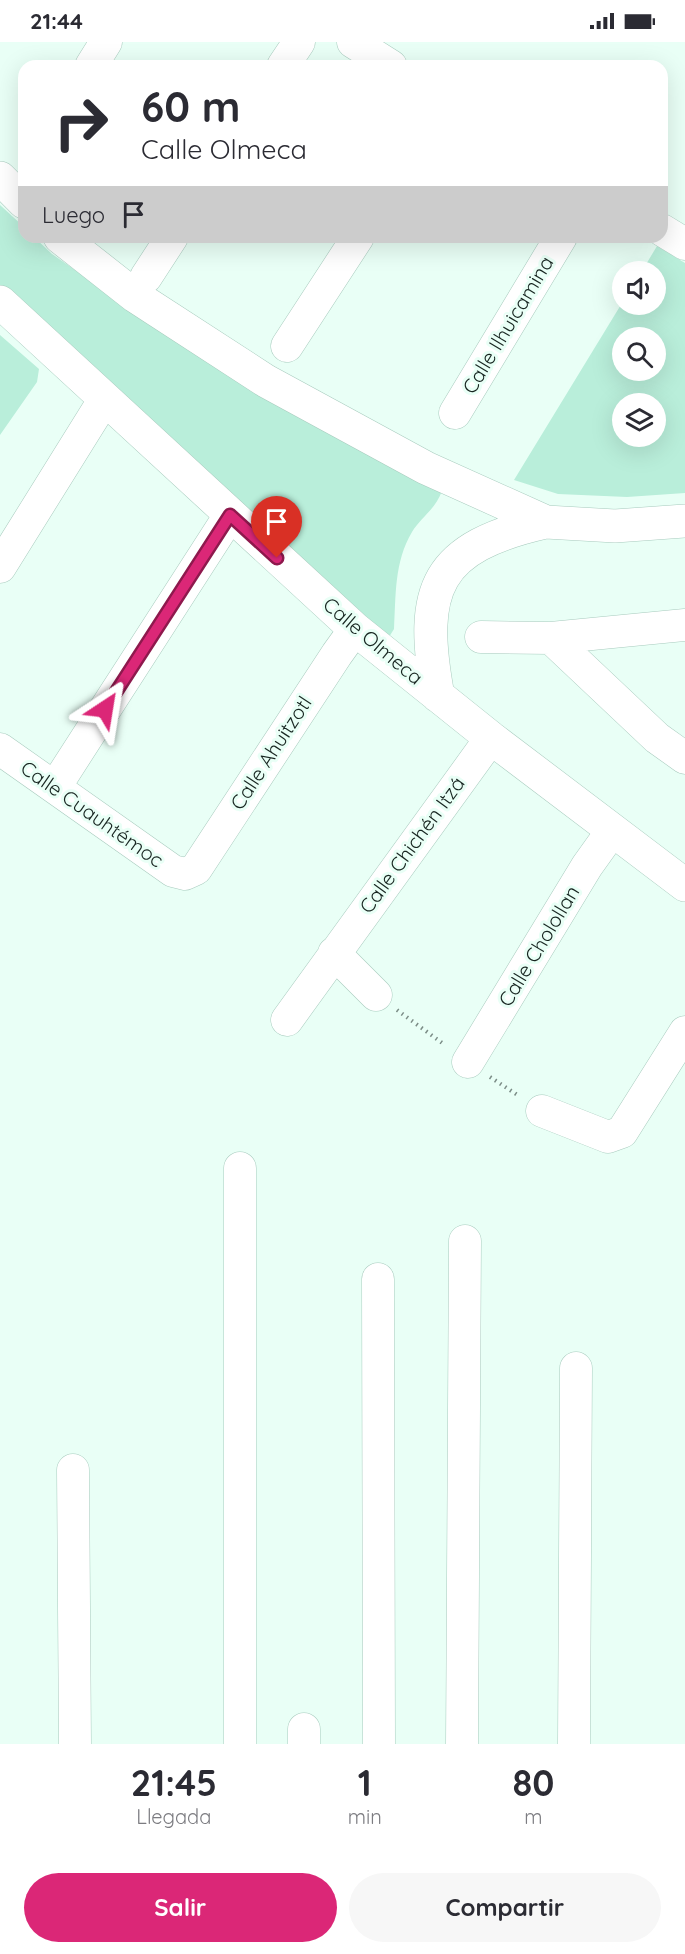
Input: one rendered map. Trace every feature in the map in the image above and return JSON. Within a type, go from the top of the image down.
[{"type":"street","points":[[95,60],[106,42]]},
{"type":"street","points":[[287,60],[299,42]]},
{"type":"street","points":[[353,42],[382,60]]},
{"type":"street","points":[[0,178],[18,196]]},
{"type":"street","points":[[668,234],[685,244]]},
{"type":"street","points":[[68,243],[135,296],[266,381],[426,468],[546,522]]},
{"type":"street","points":[[146,277],[168,243]]},
{"type":"street","points":[[287,346],[354,243]]},
{"type":"street","name":"Calle Ilhuicamina","points":[[455,413],[557,243]]},
{"type":"street","name":"Calle Olmeca","points":[[0,302],[104,400],[356,629],[491,738],[685,885]]},
{"type":"street","points":[[0,567],[104,400]]},
{"type":"street","points":[[55,787],[230,515]]},
{"type":"street","points":[[438,696],[432,660],[430,621],[432,606],[444,576],[466,552],[494,536],[546,522],[615,526],[685,521]]},
{"type":"street","points":[[482,637],[551,638],[685,625]]},
{"type":"street","name":"Calle Ahuitzotl","points":[[185,874],[196,868],[337,654],[356,629]]},
{"type":"street","points":[[551,638],[657,738],[685,758]]},
{"type":"street","name":"Calle Chichén Itzá","points":[[287,1020],[491,738]]},
{"type":"street","name":"Calle Cuauhtémoc","points":[[0,749],[172,871],[185,874]]},
{"type":"street","name":"Calle Cholollan","points":[[468,1062],[587,866],[612,831]]},
{"type":"street","points":[[334,953],[376,995]]},
{"type":"street","points":[[542,1111],[608,1137],[622,1132],[685,1032]]},
{"type":"street","points":[[240,1168],[240,1744]]},
{"type":"street","points":[[462,1744],[465,1241]]},
{"type":"street","points":[[378,1280],[378,1744]]},
{"type":"street","points":[[574,1744],[576,1368]]},
{"type":"street","points":[[73,1470],[75,1744]]},
{"type":"green space","points":[[0,205],[18,222],[18,243],[40,243],[52,254],[204,360],[407,476],[442,491],[436,503],[406,543],[397,579],[394,629],[389,637],[0,290]]},
{"type":"green space","points":[[657,246],[685,263],[685,493],[627,497],[558,494],[514,480],[615,315],[666,315],[666,261],[648,261]]},
{"type":"green space","points":[[0,335],[39,369],[37,382],[0,435]]},
{"type":"route","points":[[105,709],[230,515],[277,558]]}]
